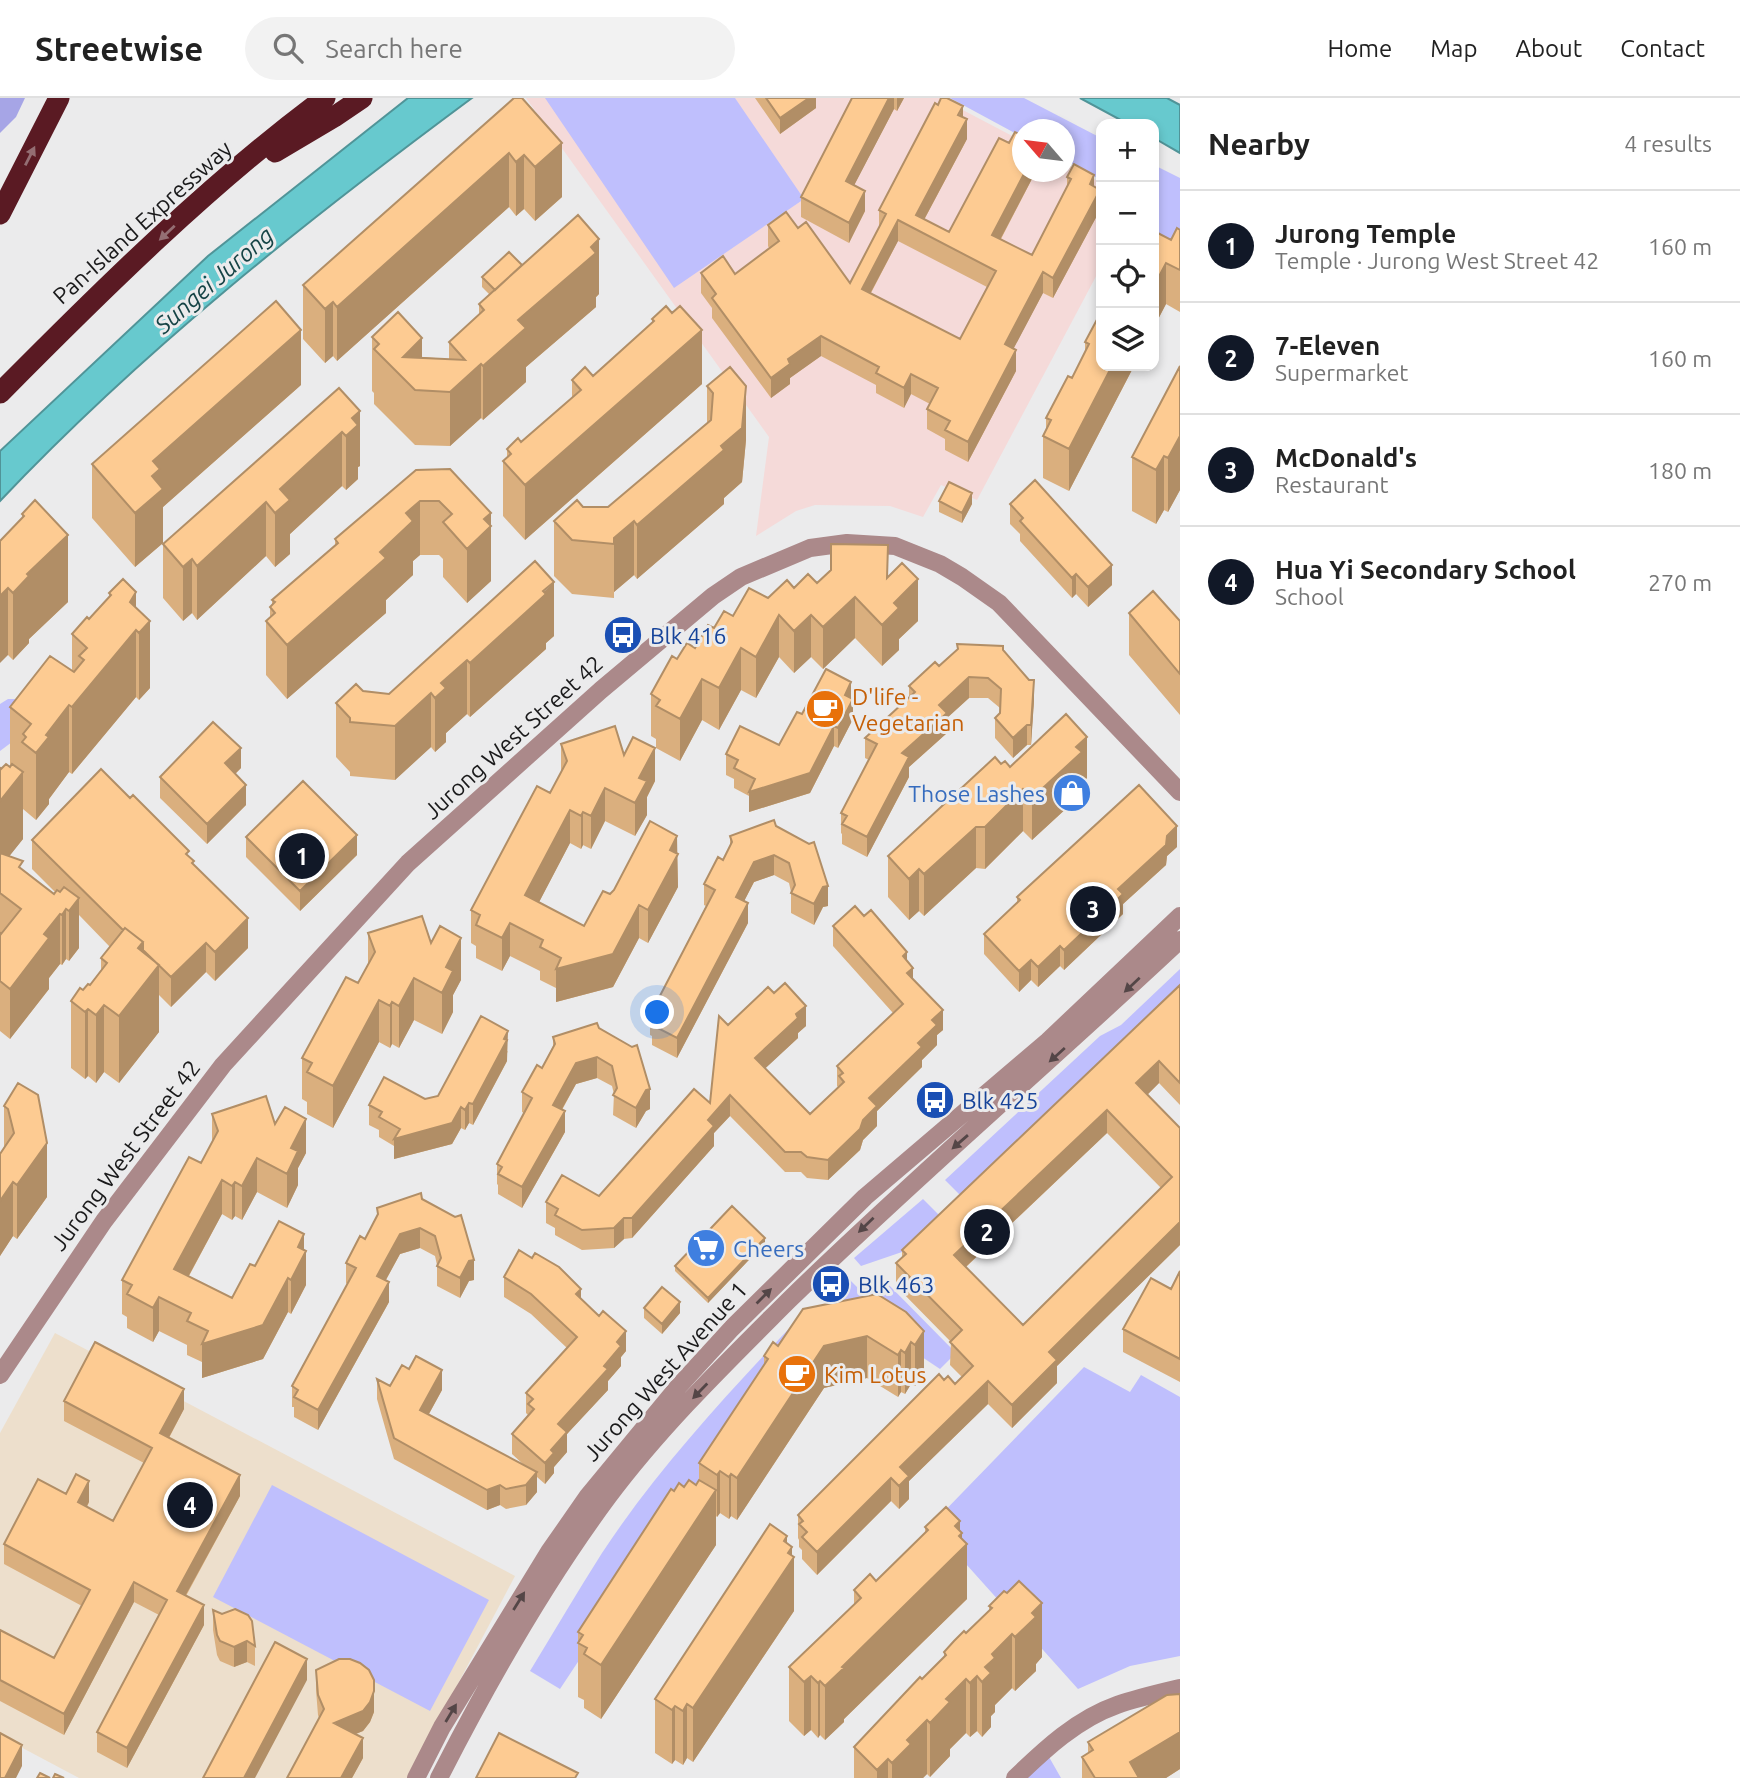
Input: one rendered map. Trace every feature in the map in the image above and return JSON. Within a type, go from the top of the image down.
[{"type":"highway","points":[[0,214],[60,98]]},
{"type":"highway","name":"Pan-Island Expressway","points":[[0,393],[65,327],[217,187],[325,98]]},
{"type":"highway","points":[[217,187],[362,98]]},
{"type":"street","name":"Jurong West Street 42","points":[[0,1375],[104,1221],[223,1065],[408,863],[666,635],[713,596],[764,565],[810,548],[871,543],[895,546],[951,570],[999,603],[1180,792]]},
{"type":"street","name":"Jurong West Avenue 1","points":[[416,1778],[442,1727],[549,1552],[588,1496],[678,1387],[732,1328],[865,1197],[1048,1041],[1180,915]]},
{"type":"street","name":"Jurong West Avenue 1","points":[[439,1778],[496,1669],[572,1551],[609,1496],[679,1413],[879,1212],[1029,1080],[1180,940]]},
{"type":"street","points":[[1015,1778],[1082,1721],[1115,1705],[1180,1688]]},
{"type":"shaded area","points":[[0,98],[25,98],[16,117],[0,133]]},
{"type":"shaded area","points":[[526,98],[940,98],[1012,136],[1012,182],[1075,182],[1075,169],[1096,180],[1096,276],[977,500],[941,485],[923,517],[890,506],[815,505],[796,511],[756,536],[769,437]]},
{"type":"shaded area","points":[[545,98],[735,98],[804,199],[674,288]]},
{"type":"shaded area","points":[[950,98],[1024,98],[1064,119],[1012,119],[1012,132]]},
{"type":"shaded area","points":[[1075,124],[1096,135],[1096,177],[1075,166]]},
{"type":"shaded area","points":[[1159,168],[1180,178],[1180,256],[1159,245]]},
{"type":"shaded area","points":[[8,699],[15,699],[21,706],[16,739],[0,751],[0,704]]},
{"type":"shaded area","points":[[1180,969],[1180,993],[961,1196],[945,1180],[1100,1036],[1121,1025]]},
{"type":"shaded area","points":[[923,1199],[941,1217],[902,1252],[861,1266],[854,1258]]},
{"type":"shaded area","points":[[883,1279],[956,1353],[940,1369],[880,1329],[835,1309],[829,1303],[850,1280],[857,1287]]},
{"type":"shaded area","points":[[800,1317],[805,1319],[560,1689],[530,1671],[624,1521],[671,1460],[721,1402]]},
{"type":"shaded area","points":[[55,1333],[515,1576],[408,1778],[79,1778],[0,1736],[0,1433]]},
{"type":"shaded area","points":[[1084,1367],[1130,1392],[1141,1375],[1180,1397],[1180,1656],[1130,1666],[1078,1689],[931,1525]]},
{"type":"shaded area","points":[[272,1485],[489,1600],[430,1711],[213,1597]]},
{"type":"shaded area","points":[[1049,1757],[1061,1778],[1026,1778]]},
{"type":"water","name":"Sungei Jurong","points":[[408,98],[472,98],[348,192],[227,289],[111,392],[0,501],[0,451],[208,256]]},
{"type":"water","points":[[1080,98],[1167,98],[1180,105],[1180,153],[1159,141],[1159,119],[1119,119]]},
{"type":"building","points":[[514,98],[522,98],[562,143],[535,167],[524,155],[516,162],[509,153],[337,307],[333,302],[325,309],[303,285]]},
{"type":"building","points":[[766,98],[809,98],[780,118]]},
{"type":"building","points":[[852,98],[889,98],[846,181],[865,191],[849,223],[801,197]]},
{"type":"building","points":[[941,98],[947,98],[963,106],[958,115],[967,119],[916,215],[949,232],[999,138],[1009,143],[1012,138],[1012,182],[1020,182],[992,235],[1032,255],[1069,182],[1075,182],[1075,165],[1094,175],[1090,184],[1096,188],[1096,197],[1053,278],[1043,272],[1005,344],[1016,350],[968,442],[945,430],[950,421],[927,409],[938,388],[911,374],[904,388],[876,373],[879,367],[821,336],[788,359],[790,364],[771,378],[712,298],[716,294],[701,273],[723,256],[735,274],[779,241],[768,225],[786,212],[798,228],[806,222],[850,283],[886,214],[879,210],[935,103],[938,105]],"holes":[[[898,220],[996,271],[960,339],[862,289]]]},
{"type":"building","points":[[578,215],[599,239],[591,247],[596,253],[518,320],[526,328],[450,392],[415,390],[374,349],[379,344],[372,337],[398,312],[422,338],[403,357],[465,360],[449,342],[484,310],[479,304]]},
{"type":"building","points":[[1177,228],[1180,230],[1180,270],[1166,263],[1159,276],[1159,234],[1171,240]]},
{"type":"building","points":[[509,252],[522,265],[495,290],[482,277]]},
{"type":"building","points":[[276,301],[301,330],[153,461],[160,469],[152,476],[163,489],[135,513],[92,464]]},
{"type":"building","points":[[666,306],[672,313],[680,306],[702,330],[525,485],[503,461],[511,454],[507,449],[518,438],[521,442],[581,390],[572,380],[585,367],[593,376],[654,321],[652,319]]},
{"type":"building","points":[[1096,321],[1096,371],[1109,371],[1069,449],[1043,436],[1051,420],[1046,418],[1068,376],[1072,378],[1089,344],[1085,342]]},
{"type":"building","points":[[1180,366],[1180,436],[1168,458],[1164,456],[1156,470],[1132,457]]},
{"type":"building","points":[[730,367],[746,386],[742,428],[721,446],[724,450],[637,525],[634,521],[614,538],[614,544],[572,540],[554,521],[577,500],[583,507],[608,507],[711,420],[713,393],[707,386]]},
{"type":"building","points":[[339,388],[360,411],[352,418],[358,425],[346,436],[342,432],[280,489],[290,500],[275,513],[266,502],[197,566],[192,559],[183,567],[163,544]]},
{"type":"building","points":[[450,469],[491,513],[484,519],[491,526],[467,549],[443,522],[452,514],[439,501],[420,501],[406,513],[413,521],[380,552],[386,558],[287,645],[266,621],[275,613],[270,607],[275,602],[272,600],[338,543],[335,539],[416,470]]},
{"type":"building","points":[[1035,480],[1112,565],[1088,587],[1076,574],[1072,578],[1020,521],[1023,518],[1010,504]]},
{"type":"building","points":[[949,482],[972,493],[962,513],[939,501]]},
{"type":"building","points":[[35,500],[68,535],[27,574],[29,576],[13,593],[8,588],[0,596],[0,541]]},
{"type":"building","points":[[831,544],[888,545],[887,578],[902,563],[918,579],[894,603],[899,608],[882,625],[855,597],[823,627],[811,615],[794,631],[779,615],[756,657],[741,648],[719,688],[702,679],[680,719],[656,706],[660,700],[651,694],[672,656],[677,659],[687,643],[695,648],[708,625],[714,628],[724,611],[733,616],[749,588],[768,598],[787,580],[794,588],[808,574],[817,583],[831,570]]},
{"type":"building","points":[[535,561],[554,582],[543,591],[546,594],[470,663],[467,660],[441,683],[446,688],[435,698],[431,693],[395,726],[350,722],[350,718],[336,703],[356,684],[363,691],[389,694]]},
{"type":"building","points":[[123,579],[136,592],[130,602],[150,621],[139,633],[136,630],[72,707],[69,705],[36,753],[22,742],[26,737],[23,734],[31,724],[10,707],[50,656],[74,672],[84,660],[79,656],[87,648],[72,634],[87,617],[89,619]]},
{"type":"building","points":[[1153,591],[1180,621],[1180,674],[1129,613]]},
{"type":"building","points":[[957,644],[1003,646],[1003,650],[1029,680],[1034,680],[1031,725],[1027,725],[1013,738],[995,718],[1000,713],[1001,689],[988,678],[969,677],[939,705],[947,713],[902,753],[909,757],[867,837],[842,824],[847,816],[841,813],[877,744],[865,738],[915,692],[909,686],[935,662],[939,666],[958,649]]},
{"type":"building","points":[[826,669],[851,682],[845,695],[853,699],[838,728],[834,726],[810,773],[749,792],[755,779],[734,768],[738,760],[726,754],[740,726],[779,745],[797,712],[802,714]]},
{"type":"building","points":[[1066,714],[1087,737],[1076,747],[1082,752],[1032,798],[1023,789],[985,827],[976,827],[924,874],[919,869],[909,879],[888,856],[995,757],[1001,764],[1005,761],[1010,767]]},
{"type":"building","points":[[213,722],[241,748],[225,763],[246,785],[207,824],[160,777]]},
{"type":"building","points":[[615,726],[624,755],[633,737],[655,748],[639,778],[647,781],[635,803],[605,788],[591,816],[583,812],[581,816],[570,810],[525,895],[584,926],[603,891],[610,894],[614,890],[650,821],[677,836],[670,850],[678,854],[648,910],[639,905],[613,954],[556,969],[561,958],[540,947],[543,940],[510,923],[502,938],[476,925],[480,915],[471,910],[537,786],[550,793],[567,761],[561,744]]},
{"type":"building","points":[[6,764],[10,767],[12,764],[23,772],[0,801],[0,768]]},
{"type":"building","points":[[101,769],[130,798],[133,795],[189,851],[186,854],[194,861],[192,863],[248,918],[215,952],[206,943],[171,977],[143,950],[143,942],[125,928],[123,930],[32,840]]},
{"type":"building","points":[[303,781],[357,835],[300,891],[246,837]]},
{"type":"building","points":[[1139,785],[1177,826],[1167,836],[1166,845],[1118,889],[1123,894],[1064,950],[1060,946],[1038,967],[1031,960],[1019,971],[984,934],[1020,900],[1017,897]]},
{"type":"building","points":[[774,820],[776,826],[809,844],[814,842],[828,886],[823,887],[814,904],[791,893],[795,885],[789,863],[774,855],[754,862],[736,897],[748,903],[677,1038],[652,1025],[656,1017],[650,1015],[715,890],[704,884],[718,857],[723,860],[732,842],[730,836]]},
{"type":"building","points":[[0,853],[23,861],[19,867],[54,894],[64,887],[79,898],[69,911],[66,909],[60,914],[44,934],[49,938],[10,989],[0,981],[0,933],[21,909],[0,893]]},
{"type":"building","points":[[855,906],[864,916],[871,910],[907,952],[903,956],[913,968],[907,973],[943,1010],[932,1020],[937,1025],[918,1043],[922,1047],[869,1098],[877,1106],[863,1120],[860,1129],[828,1160],[807,1157],[801,1152],[785,1152],[730,1095],[708,1120],[714,1126],[632,1218],[624,1218],[614,1228],[582,1230],[555,1215],[558,1209],[546,1202],[562,1175],[599,1196],[694,1089],[710,1103],[719,1016],[728,1025],[768,987],[774,993],[785,983],[806,1006],[796,1014],[798,1018],[755,1058],[810,1114],[844,1082],[839,1076],[843,1073],[837,1066],[903,1004],[833,926]]},
{"type":"building","points":[[422,916],[431,943],[440,926],[461,938],[446,967],[453,971],[442,993],[414,978],[399,1006],[392,1002],[390,1006],[379,1000],[333,1086],[307,1072],[312,1063],[302,1058],[346,977],[358,983],[375,952],[368,933]]},
{"type":"building","points":[[125,928],[143,942],[138,948],[159,965],[119,1016],[104,1005],[96,1015],[88,1009],[85,1012],[71,1001],[80,988],[83,990],[90,985],[107,963],[101,958]]},
{"type":"building","points":[[1180,985],[1180,1083],[1159,1061],[1136,1083],[1180,1128],[1180,1222],[1049,1352],[1057,1360],[1012,1405],[988,1381],[900,1467],[909,1476],[899,1486],[891,1478],[817,1552],[802,1537],[807,1532],[799,1524],[803,1521],[798,1515],[939,1374],[944,1380],[948,1376],[955,1384],[973,1366],[950,1342],[962,1330],[896,1263],[906,1254],[902,1250]],"holes":[[[1107,1110],[1172,1177],[1023,1325],[954,1255]]]},
{"type":"building","points":[[481,1016],[508,1031],[504,1039],[507,1040],[473,1104],[469,1103],[465,1110],[461,1107],[452,1123],[394,1139],[400,1129],[379,1117],[382,1112],[369,1105],[384,1077],[425,1099],[438,1096]]},
{"type":"building","points":[[597,1023],[599,1028],[632,1047],[637,1045],[650,1089],[646,1090],[636,1108],[613,1095],[617,1088],[612,1066],[597,1057],[576,1063],[553,1105],[565,1111],[522,1187],[498,1174],[502,1167],[497,1164],[532,1098],[522,1092],[537,1065],[542,1068],[555,1044],[553,1037]]},
{"type":"building","points":[[18,1083],[38,1095],[47,1143],[17,1185],[13,1182],[0,1201],[0,1154],[14,1133],[8,1109],[4,1106]]},
{"type":"building","points":[[266,1096],[275,1124],[285,1107],[306,1119],[291,1148],[298,1151],[287,1174],[257,1158],[242,1186],[235,1182],[232,1186],[222,1180],[174,1269],[232,1298],[250,1264],[255,1266],[279,1221],[304,1234],[298,1247],[306,1251],[263,1325],[202,1344],[208,1331],[187,1321],[191,1313],[159,1297],[153,1308],[127,1294],[132,1285],[122,1280],[189,1157],[201,1163],[218,1131],[212,1114]]},
{"type":"building","points":[[421,1193],[422,1199],[455,1217],[461,1215],[474,1260],[469,1261],[460,1278],[437,1266],[441,1258],[435,1236],[420,1228],[400,1234],[377,1276],[389,1282],[318,1410],[294,1397],[298,1390],[292,1386],[356,1268],[346,1263],[360,1236],[365,1239],[378,1214],[377,1208]]},
{"type":"building","points":[[732,1206],[765,1238],[708,1298],[675,1266]]},
{"type":"building","points":[[519,1250],[532,1258],[535,1253],[559,1267],[581,1289],[576,1294],[599,1316],[603,1311],[626,1331],[617,1342],[621,1346],[604,1366],[608,1369],[558,1424],[567,1432],[551,1450],[554,1453],[545,1463],[512,1434],[534,1409],[528,1404],[533,1399],[526,1393],[577,1337],[531,1294],[504,1277]]},
{"type":"building","points":[[1180,1271],[1180,1359],[1123,1329],[1151,1278],[1171,1289]]},
{"type":"building","points":[[662,1287],[680,1302],[662,1324],[644,1308]]},
{"type":"building","points":[[877,1294],[906,1312],[924,1331],[915,1345],[911,1342],[905,1353],[901,1350],[898,1355],[867,1336],[824,1346],[737,1478],[731,1474],[729,1477],[720,1471],[717,1475],[699,1463],[768,1359],[764,1356],[773,1342],[778,1346],[803,1309]]},
{"type":"building","points":[[95,1342],[184,1389],[160,1433],[240,1475],[177,1591],[204,1605],[127,1748],[97,1732],[167,1600],[134,1582],[64,1714],[0,1680],[0,1630],[54,1658],[90,1590],[4,1544],[38,1479],[66,1494],[76,1474],[89,1481],[78,1502],[113,1521],[152,1448],[64,1401]]},
{"type":"building","points":[[416,1356],[442,1370],[420,1410],[537,1472],[526,1485],[506,1489],[500,1485],[487,1490],[394,1438],[377,1379],[390,1386],[402,1365],[409,1369]]},
{"type":"building","points":[[689,1480],[696,1485],[699,1480],[716,1490],[601,1665],[584,1654],[587,1648],[578,1643],[583,1635],[578,1632],[671,1489],[674,1491],[679,1483],[684,1487]]},
{"type":"building","points":[[946,1507],[960,1521],[955,1526],[962,1533],[959,1536],[967,1544],[825,1686],[811,1676],[804,1682],[789,1667],[861,1598],[854,1590],[870,1574],[876,1581],[928,1530],[925,1527]]},
{"type":"building","points":[[770,1524],[787,1536],[784,1541],[792,1547],[788,1553],[794,1557],[693,1708],[687,1704],[683,1711],[675,1706],[672,1710],[655,1699]]},
{"type":"building","points":[[1019,1581],[1042,1603],[1032,1613],[1036,1617],[1015,1637],[1012,1634],[992,1654],[995,1658],[985,1667],[991,1673],[982,1682],[977,1676],[970,1683],[966,1679],[946,1699],[950,1702],[930,1723],[927,1720],[907,1740],[911,1744],[892,1763],[888,1759],[877,1770],[854,1747],[920,1677],[922,1679],[946,1655],[944,1652],[954,1641],[992,1608],[989,1606],[1004,1591],[1007,1593]]},
{"type":"building","points":[[235,1609],[248,1615],[252,1621],[255,1646],[247,1641],[234,1647],[220,1641],[213,1610],[222,1614]]},
{"type":"building","points":[[275,1642],[307,1659],[244,1778],[203,1778]]},
{"type":"building","points":[[339,1659],[360,1663],[369,1670],[374,1680],[374,1691],[363,1711],[334,1723],[363,1738],[341,1778],[287,1778],[324,1709],[318,1695],[316,1670]]},
{"type":"building","points":[[1180,1694],[1180,1732],[1130,1762],[1139,1778],[1095,1778],[1082,1757],[1093,1750],[1088,1742],[1167,1695]]},
{"type":"building","points":[[0,1733],[22,1745],[5,1778],[0,1778]]},
{"type":"building","points":[[499,1733],[578,1773],[575,1778],[476,1778]]},
{"type":"building","points":[[40,1773],[50,1778],[37,1778]]},
{"type":"place","name":"Blk 416","points":[[623,635]]},
{"type":"place","name":"D'life - Vegetarian","points":[[825,709]]},
{"type":"place","name":"Those Lashes","points":[[1072,793]]},
{"type":"place","name":"Jurong Temple","points":[[302,856]]},
{"type":"place","name":"McDonald's","points":[[1093,909]]},
{"type":"place","name":"Blk 425","points":[[935,1100]]},
{"type":"place","name":"7-Eleven","points":[[987,1232]]},
{"type":"place","name":"Cheers","points":[[706,1248]]},
{"type":"place","name":"Blk 463","points":[[831,1284]]},
{"type":"place","name":"Kim Lotus","points":[[797,1374]]},
{"type":"place","name":"Hua Yi Secondary School","points":[[190,1505]]}]
